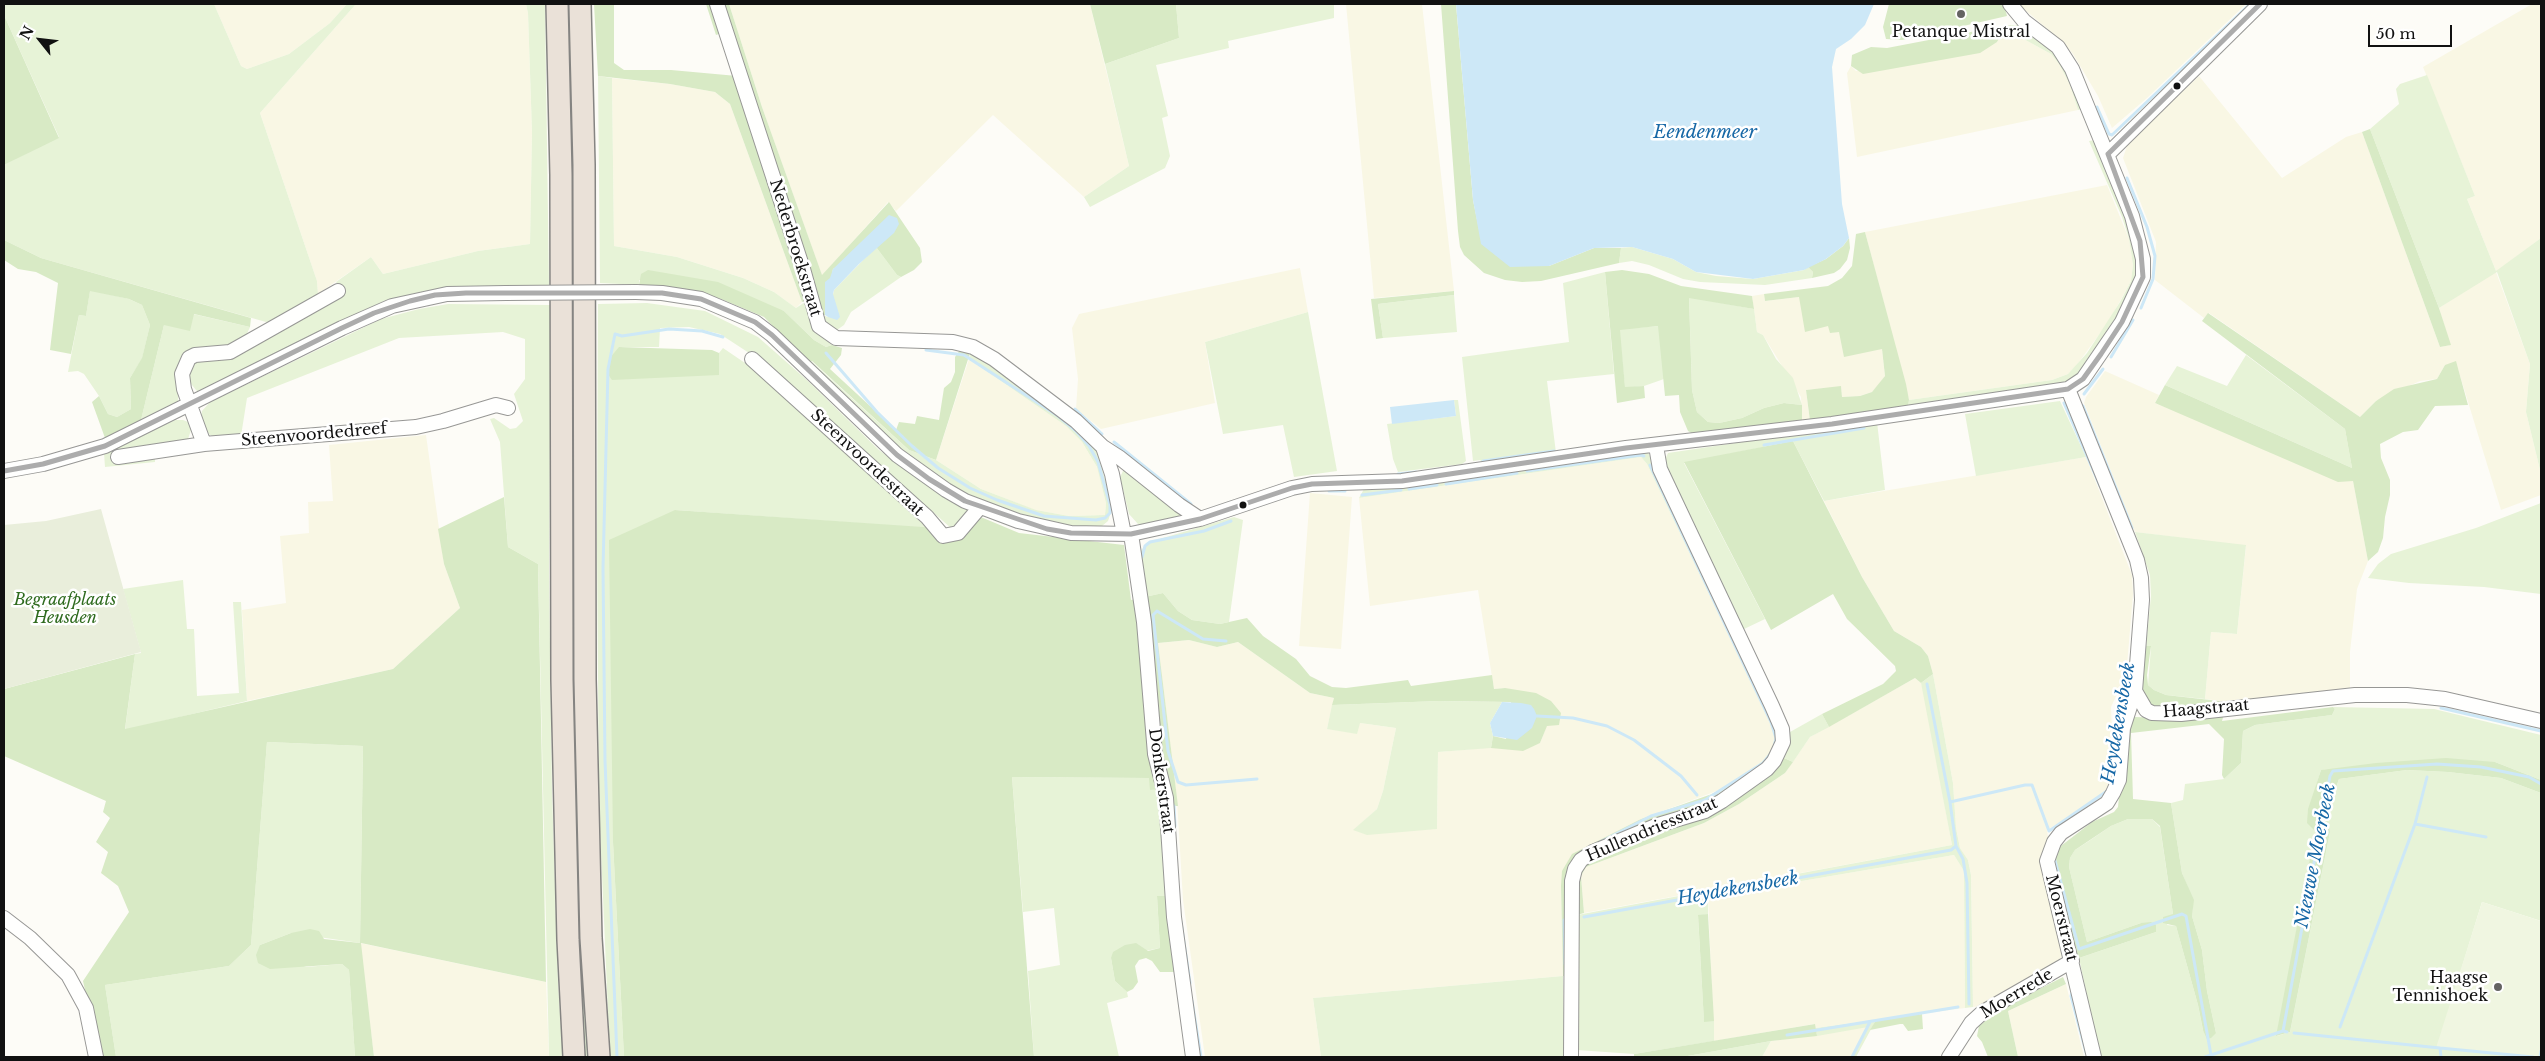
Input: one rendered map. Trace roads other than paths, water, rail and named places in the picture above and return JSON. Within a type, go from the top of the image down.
[{"type":"highway","points":[[557,4],[562,175],[562,680],[568,940],[574,1057]]},
{"type":"highway","points":[[580,4],[584,165],[586,679],[591,938],[599,1057]]},
{"type":"street","name":"Nederbroekstraat","points":[[718,4],[800,259],[819,326],[836,338],[953,342],[973,347],[994,359],[1076,421],[1103,448],[1120,458],[1179,505],[1200,519]]},
{"type":"street","points":[[2010,4],[2024,22],[2064,54],[2108,154],[2140,241],[2144,259],[2143,277],[2122,322],[2083,378],[2068,389],[2137,560],[2142,578],[2135,691]]},
{"type":"street","points":[[2108,154],[2260,4]]},
{"type":"street","points":[[204,444],[184,389],[182,374],[189,358],[195,355],[230,352],[338,291]]},
{"type":"street","name":"Steenvoordestraat","points":[[4,471],[43,464],[105,446],[191,405],[342,328],[392,306],[447,294],[506,292],[662,293],[701,300],[738,313],[755,322],[777,340],[897,455],[946,490],[980,507],[1047,529],[1071,533],[1128,534],[1200,519],[1292,488],[1312,484],[1402,481],[1832,424],[2068,389]]},
{"type":"street","name":"Steenvoordestraat","points":[[752,359],[919,510],[943,536],[958,533],[980,507]]},
{"type":"street","name":"Steenvoordedreef","points":[[118,457],[204,444],[416,427],[496,405],[508,408]]},
{"type":"street","name":"Hullendriesstraat","points":[[1571,1057],[1572,881],[1575,869],[1581,860],[1593,852],[1658,826],[1705,811],[1767,769],[1777,756],[1783,742],[1782,729],[1772,706],[1660,469],[1656,446]]},
{"type":"street","name":"Donkerstraat","points":[[1103,448],[1128,534],[1144,622],[1155,754],[1166,798],[1174,916],[1193,1057]]},
{"type":"street","name":"Haagstraat","points":[[2135,691],[2146,710],[2152,713],[2214,711],[2356,695],[2407,696],[2445,699],[2541,722]]},
{"type":"street","name":"Moerstraat","points":[[2094,1057],[2047,861],[2049,852],[2060,834],[2107,803],[2113,793],[2119,780],[2123,728],[2135,691]]},
{"type":"street","points":[[4,918],[32,940],[68,975],[86,1008],[96,1057]]},
{"type":"street","name":"Moerrede","points":[[1949,1057],[1966,1030],[1983,1012],[2072,961]]},
{"type":"water","name":"Eendenmeer","points":[[1456,4],[1874,4],[1865,25],[1851,39],[1836,49],[1832,67],[1842,204],[1849,238],[1843,246],[1826,259],[1804,270],[1753,279],[1696,272],[1673,259],[1632,247],[1594,248],[1549,266],[1510,267],[1481,244],[1473,200]]},
{"type":"water","points":[[889,215],[897,218],[899,224],[894,233],[859,264],[834,290],[833,294],[840,317],[837,320],[828,317],[825,315],[825,282],[830,278],[833,269]]},
{"type":"water","points":[[1454,400],[1456,416],[1392,424],[1390,407]]},
{"type":"water","points":[[1502,702],[1531,705],[1537,716],[1532,728],[1517,740],[1493,736],[1490,723]]},
{"type":"waterway","points":[[2097,107],[2109,134],[2112,135],[2250,4]]},
{"type":"waterway","name":"Heydekensbeek","points":[[2127,178],[2147,227],[2155,256],[2153,279],[2141,308]]},
{"type":"waterway","name":"Heydekensbeek","points":[[2111,357],[2133,320]]},
{"type":"waterway","points":[[617,1057],[605,761],[603,568],[608,369],[615,334],[622,336],[669,329],[702,331],[723,337]]},
{"type":"waterway","points":[[826,353],[877,412],[912,446],[938,468],[970,488],[997,500],[1044,516],[1096,520],[1105,518],[1110,513],[1110,505],[1098,462],[1089,446],[1076,431],[1058,416],[964,355],[926,350]]},
{"type":"waterway","name":"Heydekensbeek","points":[[2084,394],[2103,369]]},
{"type":"waterway","name":"Heydekensbeek","points":[[2064,403],[2100,486]]},
{"type":"waterway","points":[[2083,406],[2132,528]]},
{"type":"waterway","points":[[1075,409],[1102,434]]},
{"type":"waterway","points":[[1764,445],[1864,428]]},
{"type":"waterway","points":[[1114,442],[1191,504]]},
{"type":"waterway","points":[[1483,461],[1554,451]]},
{"type":"waterway","points":[[1527,471],[1644,456]]},
{"type":"waterway","points":[[1650,465],[1771,722],[1776,738],[1774,747]]},
{"type":"waterway","points":[[1398,474],[1416,472]]},
{"type":"waterway","points":[[1446,484],[1517,473]]},
{"type":"waterway","points":[[1409,489],[1437,485]]},
{"type":"waterway","points":[[1362,495],[1401,490]]},
{"type":"waterway","points":[[1329,491],[1345,491]]},
{"type":"waterway","points":[[1142,557],[1145,546],[1150,542],[1204,531],[1231,521]]},
{"type":"waterway","points":[[1226,641],[1203,639],[1157,611],[1153,615],[1168,751],[1178,782],[1186,785],[1257,779]]},
{"type":"waterway","name":"Heydekensbeek","points":[[2116,729],[2117,714],[2131,665]]},
{"type":"waterway","points":[[1927,684],[1950,802]]},
{"type":"waterway","points":[[2441,708],[2541,731]]},
{"type":"waterway","points":[[1537,716],[1573,718],[1607,726],[1634,740],[1681,776],[1697,795]]},
{"type":"waterway","points":[[1598,843],[1651,816],[1705,800],[1763,763],[1772,752]]},
{"type":"waterway","name":"Nieuwe Moerbeek","points":[[2283,1031],[2330,776],[2333,771],[2437,764],[2481,767],[2529,777],[2541,784]]},
{"type":"waterway","points":[[2340,1027],[2415,824],[2427,777]]},
{"type":"waterway","name":"Heydekensbeek","points":[[1584,917],[1951,850],[1956,846],[1950,802],[2032,785],[2049,831],[2107,791]]},
{"type":"waterway","points":[[1174,806],[1175,826]]},
{"type":"waterway","points":[[2415,824],[2486,837]]},
{"type":"waterway","points":[[1956,846],[1963,859],[1967,883],[1969,1004]]},
{"type":"waterway","points":[[2054,857],[2079,949],[2182,914],[2186,916],[2211,1055]]},
{"type":"waterway","name":"Heydekensbeek","points":[[1564,920],[1565,964]]},
{"type":"waterway","points":[[1181,922],[1190,983]]},
{"type":"waterway","points":[[2072,992],[2071,996],[2086,1052]]},
{"type":"waterway","points":[[1192,1001],[1201,1057]]},
{"type":"waterway","points":[[1787,1035],[1958,1007]]},
{"type":"waterway","points":[[1852,1057],[1870,1022]]},
{"type":"waterway","points":[[2205,1057],[2283,1031],[2287,1032]]},
{"type":"waterway","name":"Nieuwe Moerbeek","points":[[2294,1033],[2440,1048],[2441,1057]]},
{"type":"waterway","points":[[2440,1048],[2533,1057]]},
{"type":"waterway","points":[[2540,1057],[2541,1051]]},
{"type":"place","name":"Petanque Mistral","points":[[1961,14]]},
{"type":"place","name":"Haagse Tennishoek","points":[[2498,987]]},
{"type":"park label","name":"Begraafplaats Heusden","points":[[65,609]]}]
